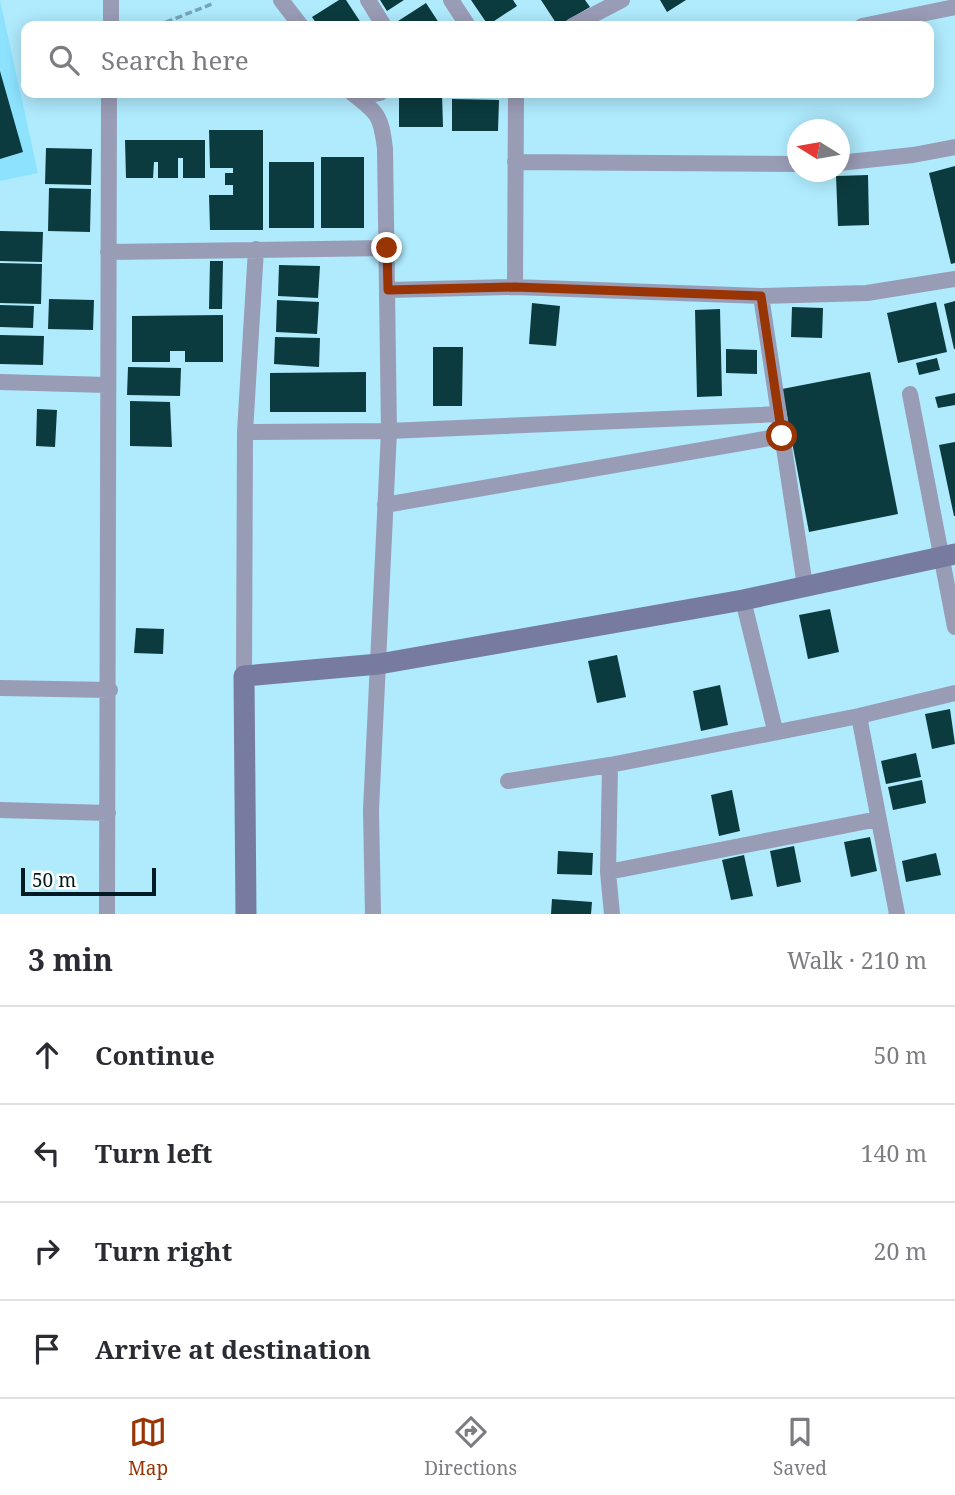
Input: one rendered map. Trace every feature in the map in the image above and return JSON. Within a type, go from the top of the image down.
[{"type":"street","points":[[111,0],[111,21]]},
{"type":"street","points":[[281,0],[297,21]]},
{"type":"street","points":[[368,0],[381,21]]},
{"type":"street","points":[[451,0],[465,21]]},
{"type":"street","points":[[581,21],[614,2]]},
{"type":"street","points":[[886,21],[955,7]]},
{"type":"street","points":[[107,914],[110,690],[107,385],[110,98]]},
{"type":"street","points":[[359,98],[375,110],[382,125],[385,149],[388,290],[389,431],[370,810],[373,914]]},
{"type":"street","points":[[515,287],[516,98]]},
{"type":"street","points":[[850,162],[955,147]]},
{"type":"street","points":[[516,162],[787,164]]},
{"type":"street","points":[[108,252],[387,248]]},
{"type":"street","points":[[246,914],[245,432],[256,249]]},
{"type":"street","points":[[388,290],[515,287],[761,296],[867,293],[955,279]]},
{"type":"street","points":[[761,296],[805,586]]},
{"type":"street","points":[[0,382],[107,385]]},
{"type":"street","points":[[910,394],[948,555],[955,627]]},
{"type":"street","points":[[245,432],[389,431],[779,414]]},
{"type":"street","points":[[385,505],[782,436]]},
{"type":"street","points":[[244,677],[379,664],[743,600],[948,555]]},
{"type":"street","points":[[743,600],[775,730]]},
{"type":"street","points":[[0,688],[110,690]]},
{"type":"street","points":[[508,781],[610,765],[775,730],[859,716],[955,693]]},
{"type":"street","points":[[859,716],[897,914]]},
{"type":"street","points":[[610,765],[608,872],[612,914]]},
{"type":"street","points":[[0,810],[108,813]]},
{"type":"street","points":[[608,872],[878,819]]},
{"type":"path","points":[[169,21],[212,4]]},
{"type":"shaded area","points":[[0,0],[38,173],[0,181]]},
{"type":"building","points":[[339,0],[346,0],[360,21],[315,21],[312,17]]},
{"type":"building","points":[[380,0],[404,0],[387,11]]},
{"type":"building","points":[[471,0],[513,0],[517,6],[494,21],[485,21]]},
{"type":"building","points":[[541,0],[585,0],[590,7],[566,21],[555,21]]},
{"type":"building","points":[[660,0],[686,0],[667,12]]},
{"type":"building","points":[[426,3],[438,21],[398,21]]},
{"type":"building","points":[[0,71],[23,152],[0,159]]},
{"type":"building","points":[[399,98],[442,98],[443,127],[399,127]]},
{"type":"building","points":[[452,99],[499,100],[498,131],[452,131]]},
{"type":"building","points":[[209,130],[263,130],[263,230],[210,230],[209,195],[233,195],[233,185],[225,185],[225,173],[233,173],[233,168],[210,168]]},
{"type":"building","points":[[125,140],[205,140],[205,178],[183,178],[183,158],[178,158],[178,178],[158,178],[158,162],[154,162],[153,178],[126,178]]},
{"type":"building","points":[[46,148],[92,149],[91,185],[45,184]]},
{"type":"building","points":[[321,157],[364,157],[364,228],[321,228]]},
{"type":"building","points":[[269,162],[314,162],[314,228],[269,228]]},
{"type":"building","points":[[955,166],[955,263],[951,264],[929,173]]},
{"type":"building","points":[[868,175],[869,225],[838,226],[836,182],[850,182],[850,176]]},
{"type":"building","points":[[49,188],[91,189],[90,232],[48,231]]},
{"type":"building","points":[[0,231],[43,232],[42,262],[0,261]]},
{"type":"building","points":[[210,261],[223,261],[222,309],[209,309]]},
{"type":"building","points":[[0,263],[42,264],[41,304],[0,303]]},
{"type":"building","points":[[279,265],[320,266],[318,298],[278,296]]},
{"type":"building","points":[[49,299],[94,300],[93,330],[48,329]]},
{"type":"building","points":[[277,300],[319,302],[317,334],[276,332]]},
{"type":"building","points":[[955,301],[955,349],[954,349],[944,304]]},
{"type":"building","points":[[936,302],[947,352],[898,363],[887,313]]},
{"type":"building","points":[[532,303],[560,306],[556,346],[529,344]]},
{"type":"building","points":[[0,305],[34,306],[33,328],[0,327]]},
{"type":"building","points":[[792,307],[823,308],[822,338],[791,337]]},
{"type":"building","points":[[720,309],[722,396],[697,397],[695,310]]},
{"type":"building","points":[[223,315],[223,362],[185,362],[185,351],[170,351],[170,362],[132,362],[132,316]]},
{"type":"building","points":[[0,335],[44,336],[43,365],[0,364]]},
{"type":"building","points":[[275,337],[320,338],[319,367],[274,364]]},
{"type":"building","points":[[433,347],[463,347],[462,406],[433,406]]},
{"type":"building","points":[[726,349],[757,350],[757,374],[726,373]]},
{"type":"building","points":[[937,358],[940,370],[919,375],[916,363]]},
{"type":"building","points":[[128,367],[181,368],[180,396],[127,395]]},
{"type":"building","points":[[366,372],[366,412],[270,412],[270,373]]},
{"type":"building","points":[[870,372],[898,514],[809,532],[782,389]]},
{"type":"building","points":[[955,393],[955,405],[938,408],[935,397]]},
{"type":"building","points":[[130,401],[170,402],[172,447],[130,446]]},
{"type":"building","points":[[37,409],[57,410],[55,447],[36,446]]},
{"type":"building","points":[[955,442],[955,516],[954,516],[939,445]]},
{"type":"building","points":[[830,609],[839,652],[808,659],[799,615]]},
{"type":"building","points":[[136,628],[164,629],[163,654],[134,653]]},
{"type":"building","points":[[617,655],[626,697],[597,703],[588,661]]},
{"type":"building","points":[[720,685],[728,725],[701,731],[693,691]]},
{"type":"building","points":[[950,709],[955,744],[932,749],[925,714]]},
{"type":"building","points":[[916,753],[921,777],[886,784],[881,761]]},
{"type":"building","points":[[922,780],[926,803],[893,810],[888,787]]},
{"type":"building","points":[[732,790],[740,831],[719,836],[711,795]]},
{"type":"building","points":[[870,837],[877,871],[851,877],[844,842]]},
{"type":"building","points":[[794,846],[801,882],[777,887],[770,851]]},
{"type":"building","points":[[558,851],[593,853],[592,875],[557,874]]},
{"type":"building","points":[[936,853],[941,875],[906,882],[902,861]]},
{"type":"building","points":[[744,855],[753,896],[731,900],[722,860]]},
{"type":"building","points":[[552,899],[592,902],[591,914],[551,914]]},
{"type":"route","points":[[387,248],[388,290],[515,287],[761,296],[782,436]]}]
